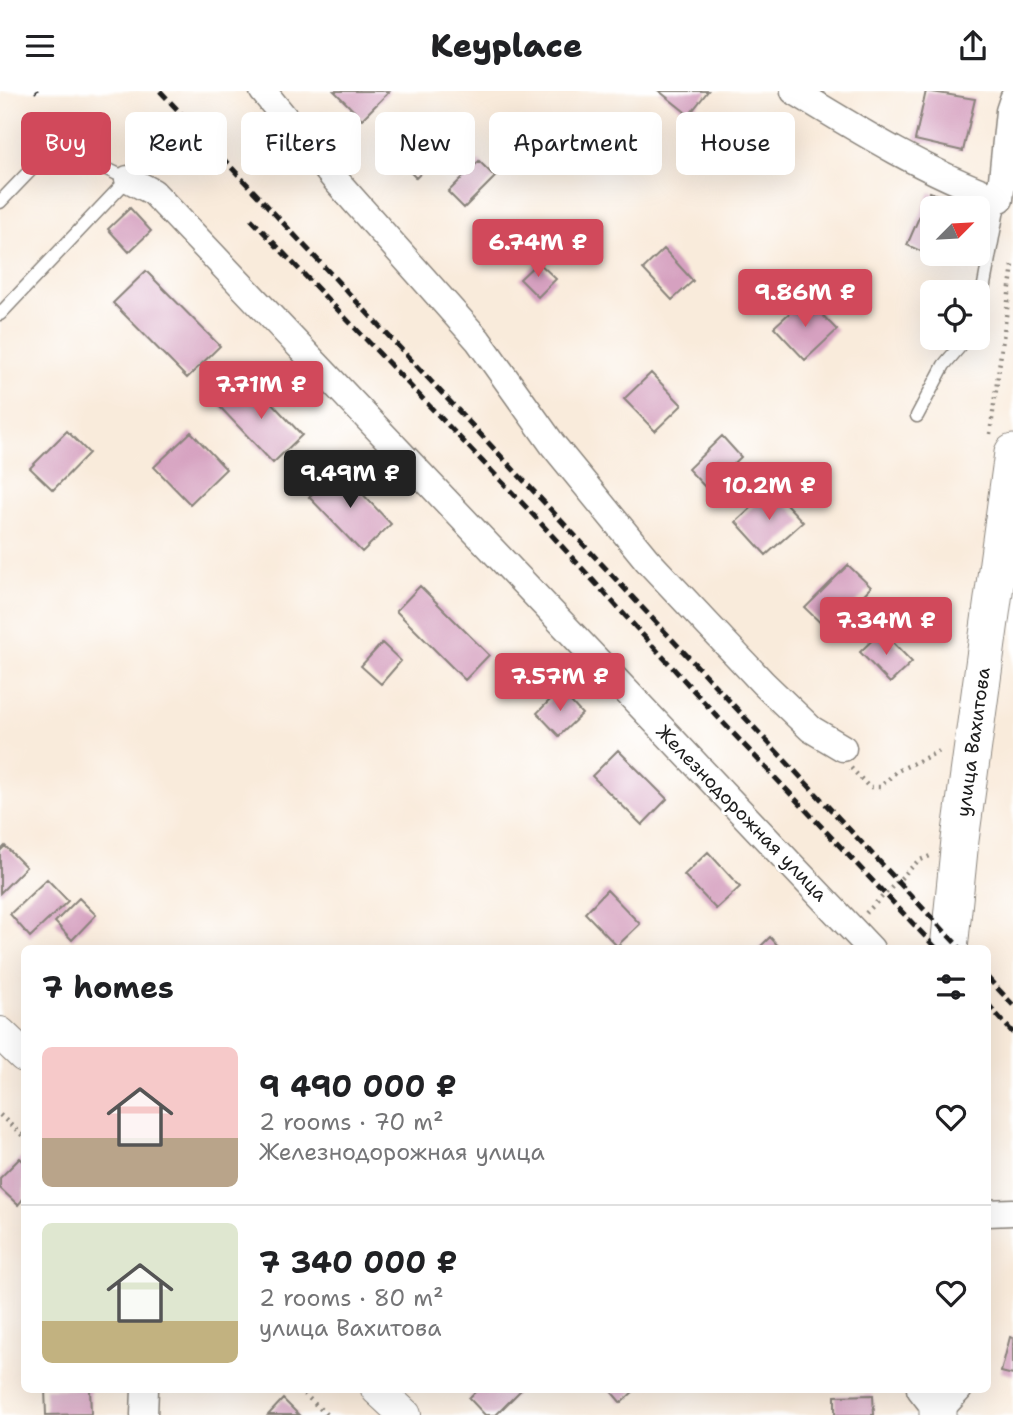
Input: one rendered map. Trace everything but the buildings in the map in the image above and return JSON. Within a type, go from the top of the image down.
[{"type":"main road","name":"улица Вахитова","points":[[949,945],[960,841],[1013,453]]},
{"type":"street","points":[[263,91],[333,177],[478,340],[553,445],[647,560],[763,683],[811,729],[843,748]]},
{"type":"street","points":[[794,91],[888,148],[956,183],[1000,199],[1009,111],[1013,99]]},
{"type":"street","name":"Железнодорожная улица","points":[[128,179],[153,192],[867,945]]},
{"type":"street","points":[[0,1033],[21,1053]]},
{"type":"street","points":[[991,1213],[1013,1212]]},
{"type":"street","points":[[144,1415],[145,1393]]},
{"type":"street","points":[[381,1393],[405,1415]]},
{"type":"lane","points":[[0,202],[50,150],[81,157],[128,179],[0,314]]},
{"type":"lane","points":[[985,280],[1000,199]]},
{"type":"lane","points":[[917,416],[944,365],[957,350]]},
{"type":"path","points":[[843,748],[843,761],[869,787],[880,787],[897,771],[932,757],[949,746]]},
{"type":"path","points":[[863,916],[918,861]]},
{"type":"path","points":[[0,1115],[21,1134]]},
{"type":"path","points":[[303,1393],[327,1415]]},
{"type":"railway","points":[[160,91],[957,945]]},
{"type":"railway","points":[[251,219],[526,507],[715,714],[933,945]]},
{"type":"railway","points":[[991,981],[1013,1005]]},
{"type":"railway","points":[[991,1008],[1013,1033]]}]
